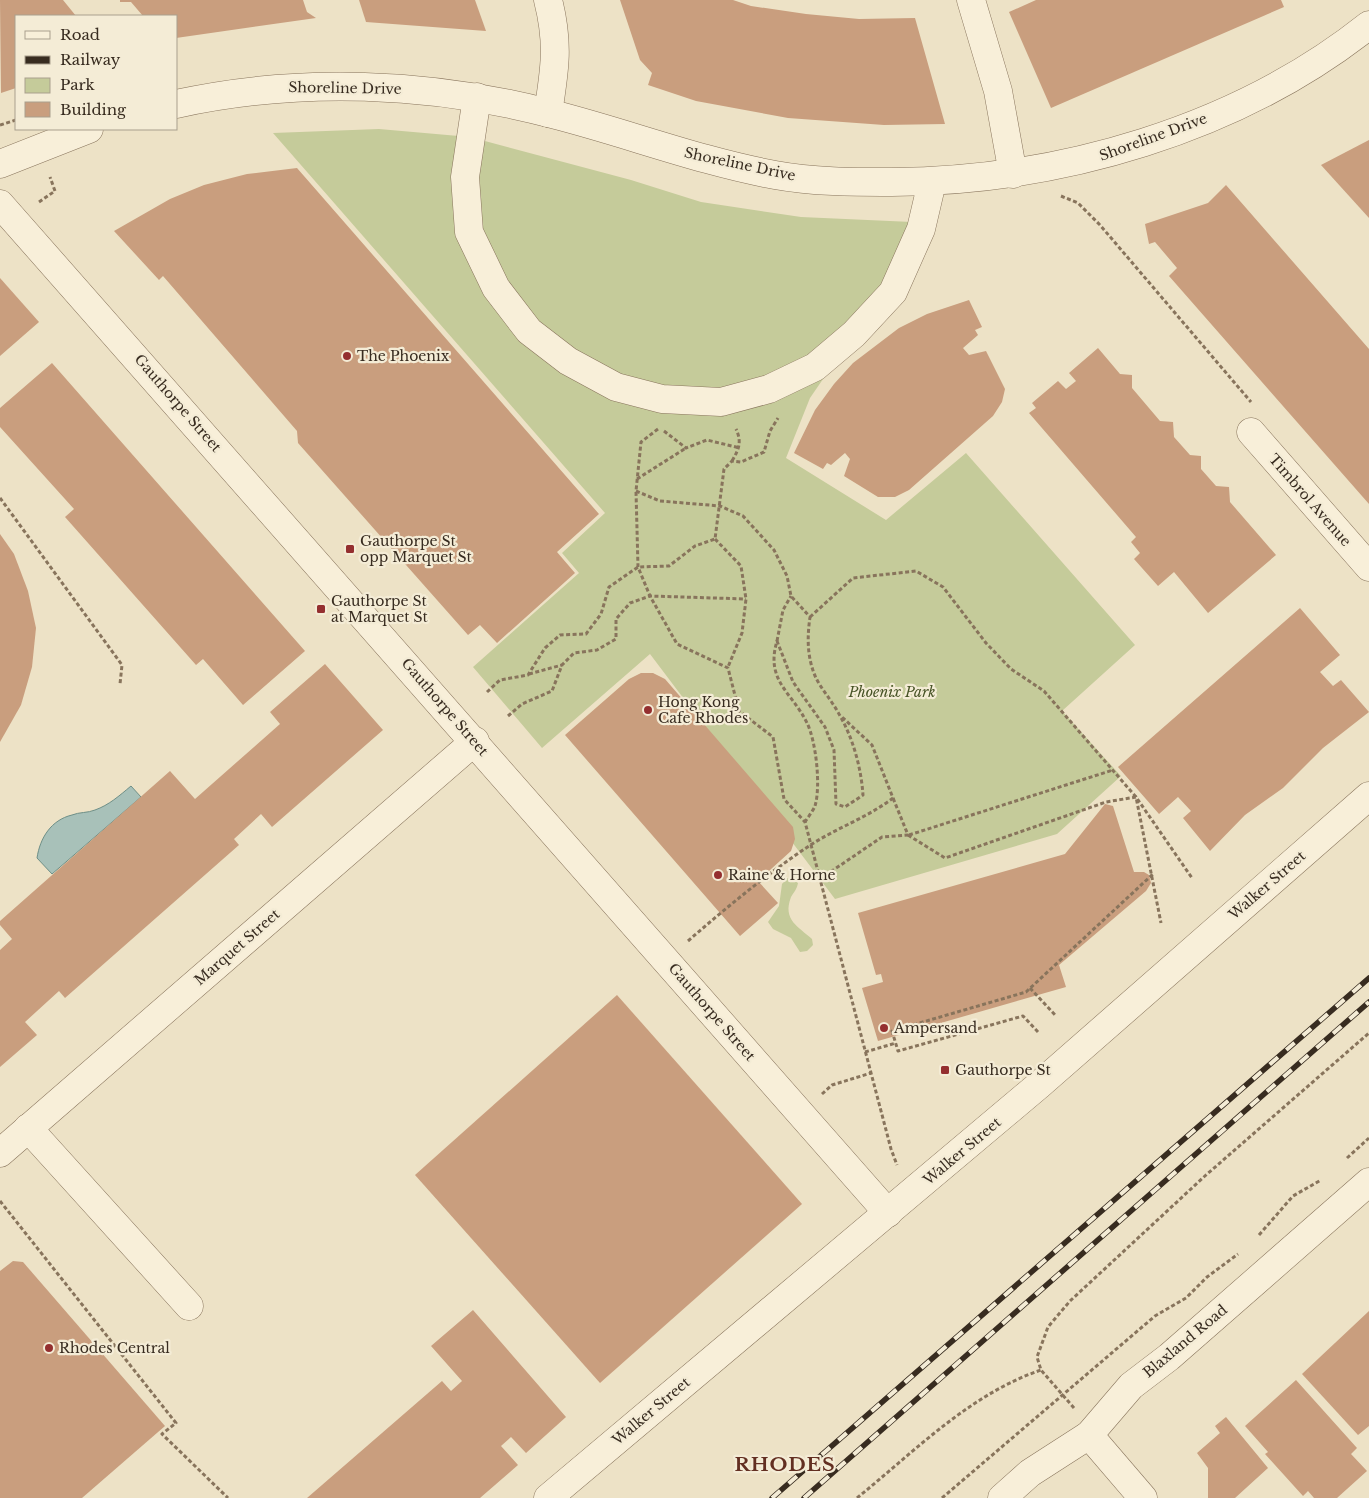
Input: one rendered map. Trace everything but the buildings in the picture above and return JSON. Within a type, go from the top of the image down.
[{"type":"street","points":[[548,0],[554,25],[556,60],[548,112]]},
{"type":"street","points":[[971,0],[998,91],[1013,174]]},
{"type":"street","name":"Shoreline Drive","points":[[178,104],[221,94],[280,88],[415,89],[477,98],[548,112],[654,145],[775,175],[845,182],[932,182],[1013,174],[1094,159],[1203,120],[1294,76],[1369,25]]},
{"type":"street","points":[[477,98],[465,177],[469,232],[496,288],[529,331],[568,361],[616,387],[662,399],[721,402],[769,389],[815,367],[854,334],[894,292],[921,229],[932,182]]},
{"type":"street","points":[[0,164],[87,130]]},
{"type":"street","name":"Gauthorpe Street","points":[[0,204],[475,741],[888,1213]]},
{"type":"street","name":"Timbrol Avenue","points":[[1251,432],[1369,567]]},
{"type":"street","name":"Marquet Street","points":[[0,1153],[475,741]]},
{"type":"street","name":"Walker Street","points":[[548,1498],[1039,1085],[1369,796]]},
{"type":"street","points":[[28,1128],[189,1306]]},
{"type":"street","name":"Blaxland Road","points":[[1002,1498],[1030,1473],[1089,1435],[1131,1386],[1169,1357],[1369,1182]]},
{"type":"street","points":[[1089,1435],[1143,1498]]},
{"type":"path","points":[[0,125],[15,120]]},
{"type":"path","points":[[1100,226],[1265,418],[1251,432]]},
{"type":"path","points":[[732,461],[741,462],[764,452],[770,430],[782,413],[769,389]]},
{"type":"path","points":[[686,448],[660,428],[641,442],[636,491],[638,567],[650,596],[677,644],[728,668]]},
{"type":"path","points":[[715,539],[724,469],[732,461],[740,448],[740,438]]},
{"type":"path","points":[[637,479],[686,448],[707,440],[740,448]]},
{"type":"path","points":[[636,491],[660,501],[720,506],[743,516],[774,550],[787,576],[791,596],[810,617]]},
{"type":"path","points":[[0,498],[122,665],[120,684]]},
{"type":"path","points":[[528,675],[545,648],[560,635],[586,634],[601,614],[609,587],[638,567],[669,566],[695,546],[715,539]]},
{"type":"path","points":[[715,539],[741,566],[746,599],[742,633],[728,668],[740,711],[773,737],[784,799],[805,822],[891,1149],[909,1196]]},
{"type":"path","points":[[777,641],[793,682],[825,727],[834,750],[836,804],[845,807],[863,795],[862,776],[854,748],[840,715],[816,677],[806,642],[810,617],[853,578],[916,571],[943,587],[986,643],[1011,668],[1044,691],[1136,797],[1192,878]]},
{"type":"path","points":[[508,716],[522,704],[552,691],[562,665],[574,653],[597,650],[616,639],[616,619],[630,603],[650,596],[746,599]]},
{"type":"path","points":[[791,596],[783,610],[774,653],[776,676],[807,722],[817,750],[815,805],[805,822]]},
{"type":"path","points":[[487,692],[500,680],[528,675],[562,665]]},
{"type":"path","points":[[840,715],[872,745],[908,835],[945,858],[1106,802],[1136,797]]},
{"type":"path","points":[[820,879],[882,837],[908,835],[1113,770]]},
{"type":"path","points":[[1136,797],[1153,874],[1161,923]]},
{"type":"path","points":[[666,960],[737,898],[811,845],[873,813],[893,798]]},
{"type":"path","points":[[1038,1032],[1023,1016],[898,1051],[892,1031],[1026,992],[1153,874]]},
{"type":"path","points":[[1030,988],[1056,1016]]},
{"type":"path","points":[[1060,1394],[1041,1370],[1037,1357],[1048,1327],[1070,1301],[1206,1175],[1369,1033]]},
{"type":"path","points":[[865,1052],[896,1043]]},
{"type":"path","points":[[832,1085],[871,1073]]},
{"type":"path","points":[[1341,1163],[1369,1138]]},
{"type":"path","points":[[1256,1239],[1293,1196],[1327,1176]]},
{"type":"path","points":[[0,1201],[176,1423],[162,1434],[228,1498]]},
{"type":"path","points":[[942,1498],[1060,1394],[1155,1316],[1186,1298],[1207,1277],[1242,1250]]},
{"type":"path","points":[[857,1498],[972,1404],[1013,1380],[1041,1370]]},
{"type":"green space","name":"Phoenix Park","points":[[379,129],[470,137],[631,180],[701,202],[801,217],[912,222],[921,229],[854,334],[810,398],[786,458],[886,520],[966,453],[1135,645],[1062,711],[1121,776],[1057,834],[835,899],[650,654],[542,748],[473,667],[579,573],[562,553],[605,513],[273,133]]},
{"type":"green space","points":[[787,878],[794,879],[798,883],[791,897],[789,912],[797,927],[812,939],[813,945],[807,951],[800,952],[791,938],[773,929],[768,922],[779,906],[782,884]]},
{"type":"water","points":[[131,786],[141,797],[52,874],[37,858],[44,837],[58,821],[65,817],[100,808],[114,800]]},
{"type":"railway","points":[[772,1498],[1369,978]]},
{"type":"railway","points":[[804,1498],[1369,1002]]},
{"type":"place","name":"The Phoenix","points":[[347,356]]},
{"type":"place","name":"Gauthorpe St opp Marquet St","points":[[350,549]]},
{"type":"place","name":"Gauthorpe St at Marquet St","points":[[321,609]]},
{"type":"place","name":"Hong Kong Cafe Rhodes","points":[[648,710]]},
{"type":"place","name":"Raine & Horne","points":[[718,875]]},
{"type":"place","name":"Ampersand","points":[[884,1028]]},
{"type":"place","name":"Gauthorpe St","points":[[945,1070]]},
{"type":"place","name":"Rhodes Central","points":[[49,1348]]},
{"type":"district","name":"RHODES","points":[[785,1464]]}]
